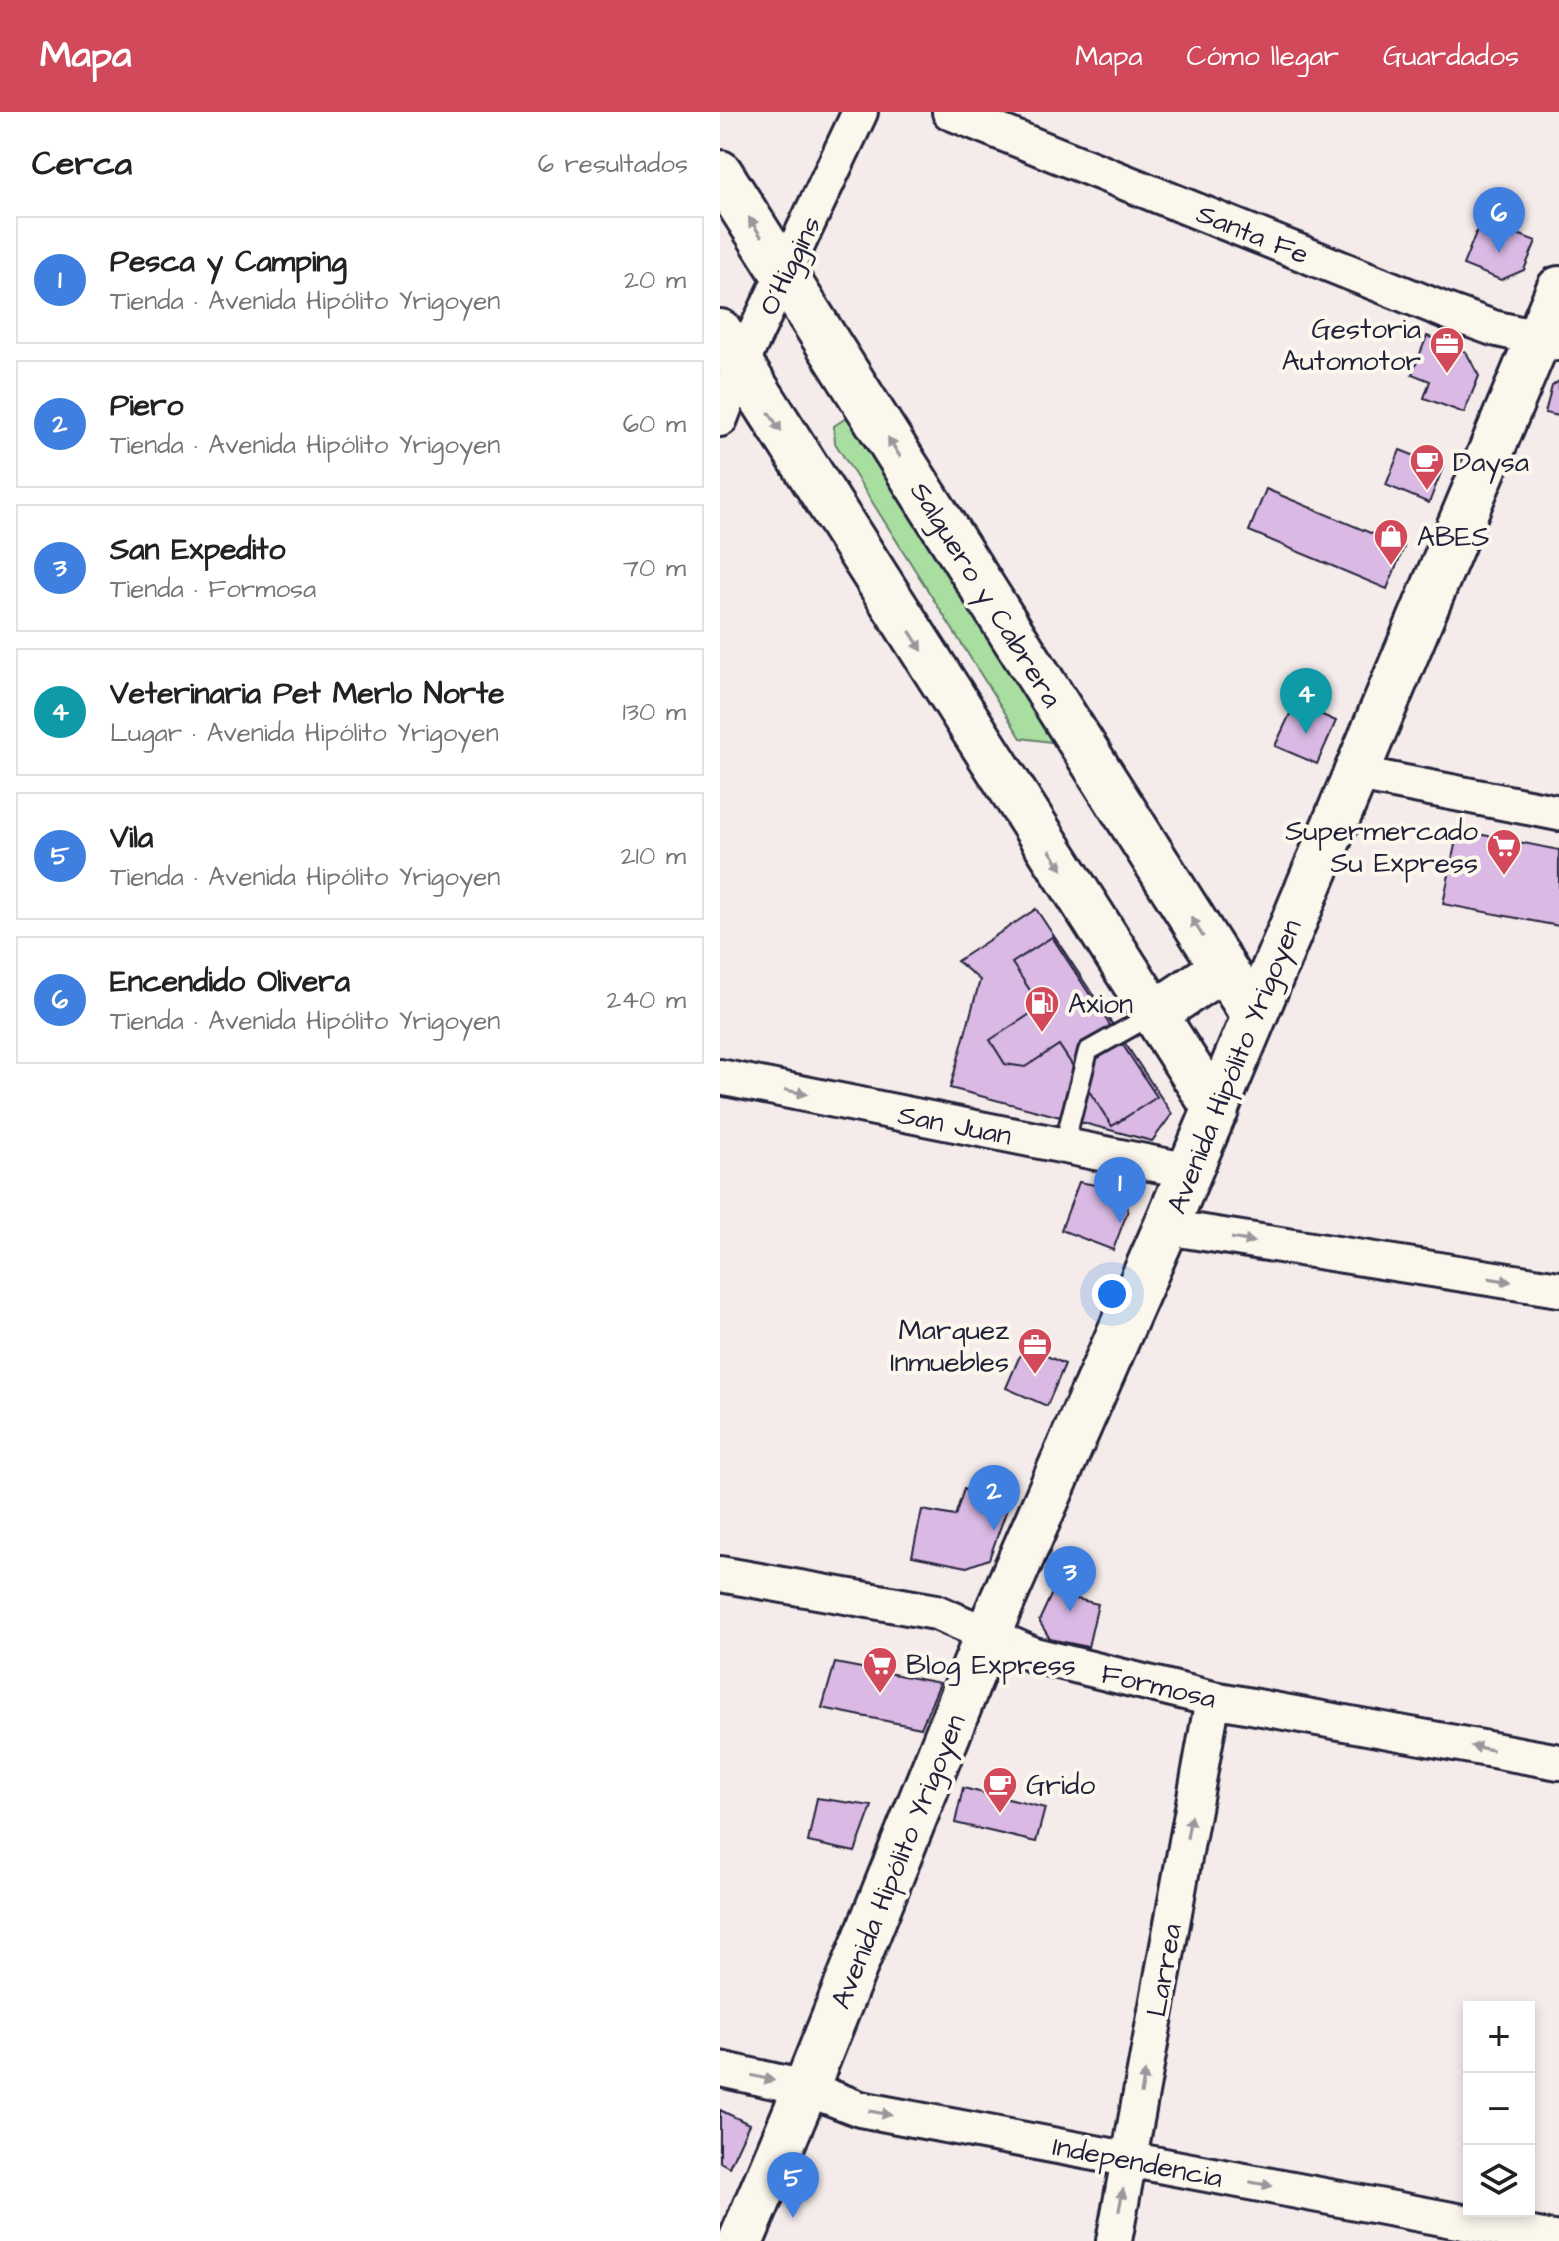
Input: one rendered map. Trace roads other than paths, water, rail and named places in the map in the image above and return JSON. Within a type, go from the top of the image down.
[{"type":"main road","name":"Salguero y Cabrera","points":[[720,173],[1254,1016]]},
{"type":"main road","name":"Avenida Hipólito Yrigoyen","points":[[741,2241],[806,2088],[987,1636],[1216,1110],[1353,773],[1548,341],[1559,289]]},
{"type":"main road","points":[[730,349],[1216,1110]]},
{"type":"main road","points":[[1154,1014],[1223,968]]},
{"type":"street","name":"O´Higgins","points":[[720,419],[730,349],[784,273],[860,112]]},
{"type":"street","name":"Santa Fe","points":[[950,112],[1446,311],[1548,341]]},
{"type":"street","points":[[1353,773],[1559,813]]},
{"type":"street","name":"San Juan","points":[[720,1077],[1190,1171]]},
{"type":"street","points":[[1166,1227],[1559,1289]]},
{"type":"street","name":"Formosa","points":[[720,1574],[936,1612],[1034,1655],[1213,1699],[1559,1762]]},
{"type":"street","name":"Larrea","points":[[1114,2241],[1213,1699]]},
{"type":"street","name":"Independencia","points":[[720,2069],[806,2088],[860,2109],[1559,2240]]},
{"type":"lane","points":[[1064,1145],[1088,1051],[1154,1014]]},
{"type":"place","name":"Encendido Olivera","points":[[1499,253]]},
{"type":"place","name":"Gestoria Automotor","points":[[1447,375]]},
{"type":"place","name":"Daysa","points":[[1427,492]]},
{"type":"place","name":"ABES","points":[[1391,567]]},
{"type":"place","name":"Veterinaria Pet Merlo Norte","points":[[1306,734]]},
{"type":"place","name":"Supermercado Su Express","points":[[1504,877]]},
{"type":"place","name":"Axion","points":[[1042,1034]]},
{"type":"place","name":"Pesca y Camping","points":[[1120,1223]]},
{"type":"place","name":"Marquez Inmuebles","points":[[1035,1376]]},
{"type":"place","name":"Piero","points":[[994,1531]]},
{"type":"place","name":"San Expedito","points":[[1070,1612]]},
{"type":"place","name":"Blog Express","points":[[880,1695]]},
{"type":"place","name":"Grido","points":[[1000,1815]]},
{"type":"place","name":"Vila","points":[[793,2218]]}]
